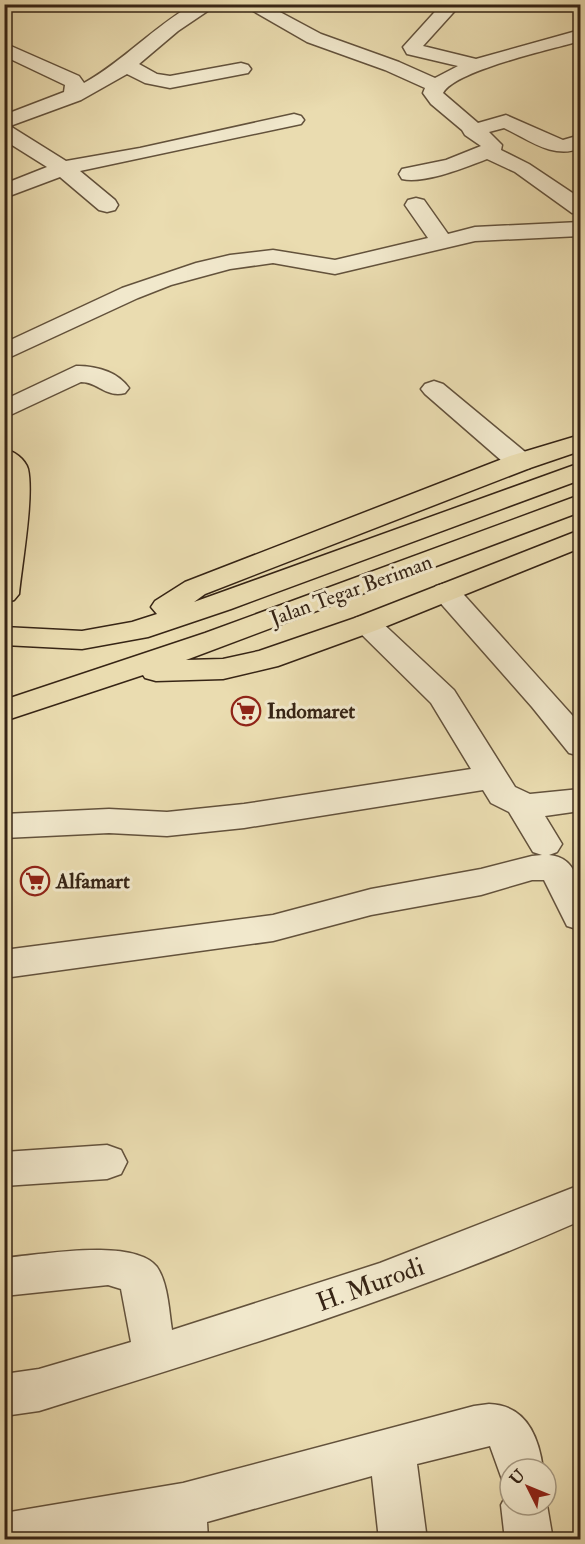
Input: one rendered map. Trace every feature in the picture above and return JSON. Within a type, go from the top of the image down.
[{"type":"main road","name":"Jalan Tegar Beriman","points":[[137,630],[174,600],[195,588],[520,462],[569,446]]},
{"type":"main road","points":[[569,446],[580,470]]},
{"type":"main road","points":[[4,457],[14,468],[10,493],[6,577]]},
{"type":"main road","name":"Jalan Tegar Beriman","points":[[4,636],[82,640],[137,630],[221,603],[580,470]]},
{"type":"main road","name":"Jalan Tegar Beriman","points":[[4,711],[227,636],[580,503]]},
{"type":"main road","name":"Jalan Tegar Beriman","points":[[119,672],[223,669],[267,659],[366,624],[580,538]]},
{"type":"street","points":[[4,122],[65,100],[124,65],[178,22],[209,4]]},
{"type":"street","points":[[250,4],[314,38],[392,66],[436,86]]},
{"type":"street","points":[[452,4],[412,47],[414,50],[477,65]]},
{"type":"street","points":[[571,4],[580,8]]},
{"type":"street","points":[[490,151],[492,145],[438,100],[433,93],[436,86],[451,76],[477,65],[580,35]]},
{"type":"street","points":[[4,50],[72,80],[75,85],[65,100]]},
{"type":"street","points":[[124,65],[159,82]]},
{"type":"street","points":[[124,89],[242,69]]},
{"type":"street","points":[[4,192],[63,168],[140,154],[294,120]]},
{"type":"street","points":[[472,130],[506,121],[558,146],[566,147],[580,141]]},
{"type":"street","points":[[4,131],[63,168],[107,205]]},
{"type":"street","points":[[410,174],[452,165],[490,151],[522,168],[580,208]]},
{"type":"street","points":[[416,205],[441,240]]},
{"type":"street","points":[[4,353],[136,291],[166,279],[205,268],[266,256],[294,258],[319,267],[335,267],[474,234],[580,229]]},
{"type":"street","points":[[4,410],[76,374],[92,374],[116,388]]},
{"type":"street","points":[[434,388],[520,462]]},
{"type":"street","points":[[446,592],[543,700],[580,745]]},
{"type":"street","points":[[366,624],[443,697],[503,795],[510,802],[521,805],[580,800]]},
{"type":"street","points":[[4,826],[109,821],[178,823],[244,816],[493,777]]},
{"type":"street","points":[[521,805],[545,844]]},
{"type":"street","points":[[4,964],[273,928],[371,902],[481,882],[532,868],[552,867],[558,872],[580,917]]},
{"type":"street","points":[[4,1169],[107,1162]]},
{"type":"street","name":"H. Murodi","points":[[4,1395],[39,1390],[312,1305],[498,1239],[580,1202]]},
{"type":"street","points":[[4,1276],[108,1267],[127,1270],[141,1279],[155,1355]]},
{"type":"street","points":[[4,1536],[184,1523],[392,1449],[474,1427],[494,1425],[506,1430],[518,1450],[519,1457]]},
{"type":"street","points":[[392,1449],[403,1539]]},
{"type":"street","points":[[526,1517],[529,1539]]},
{"type":"place","name":"Indomaret","points":[[246,711]]},
{"type":"place","name":"Alfamart","points":[[35,881]]}]
